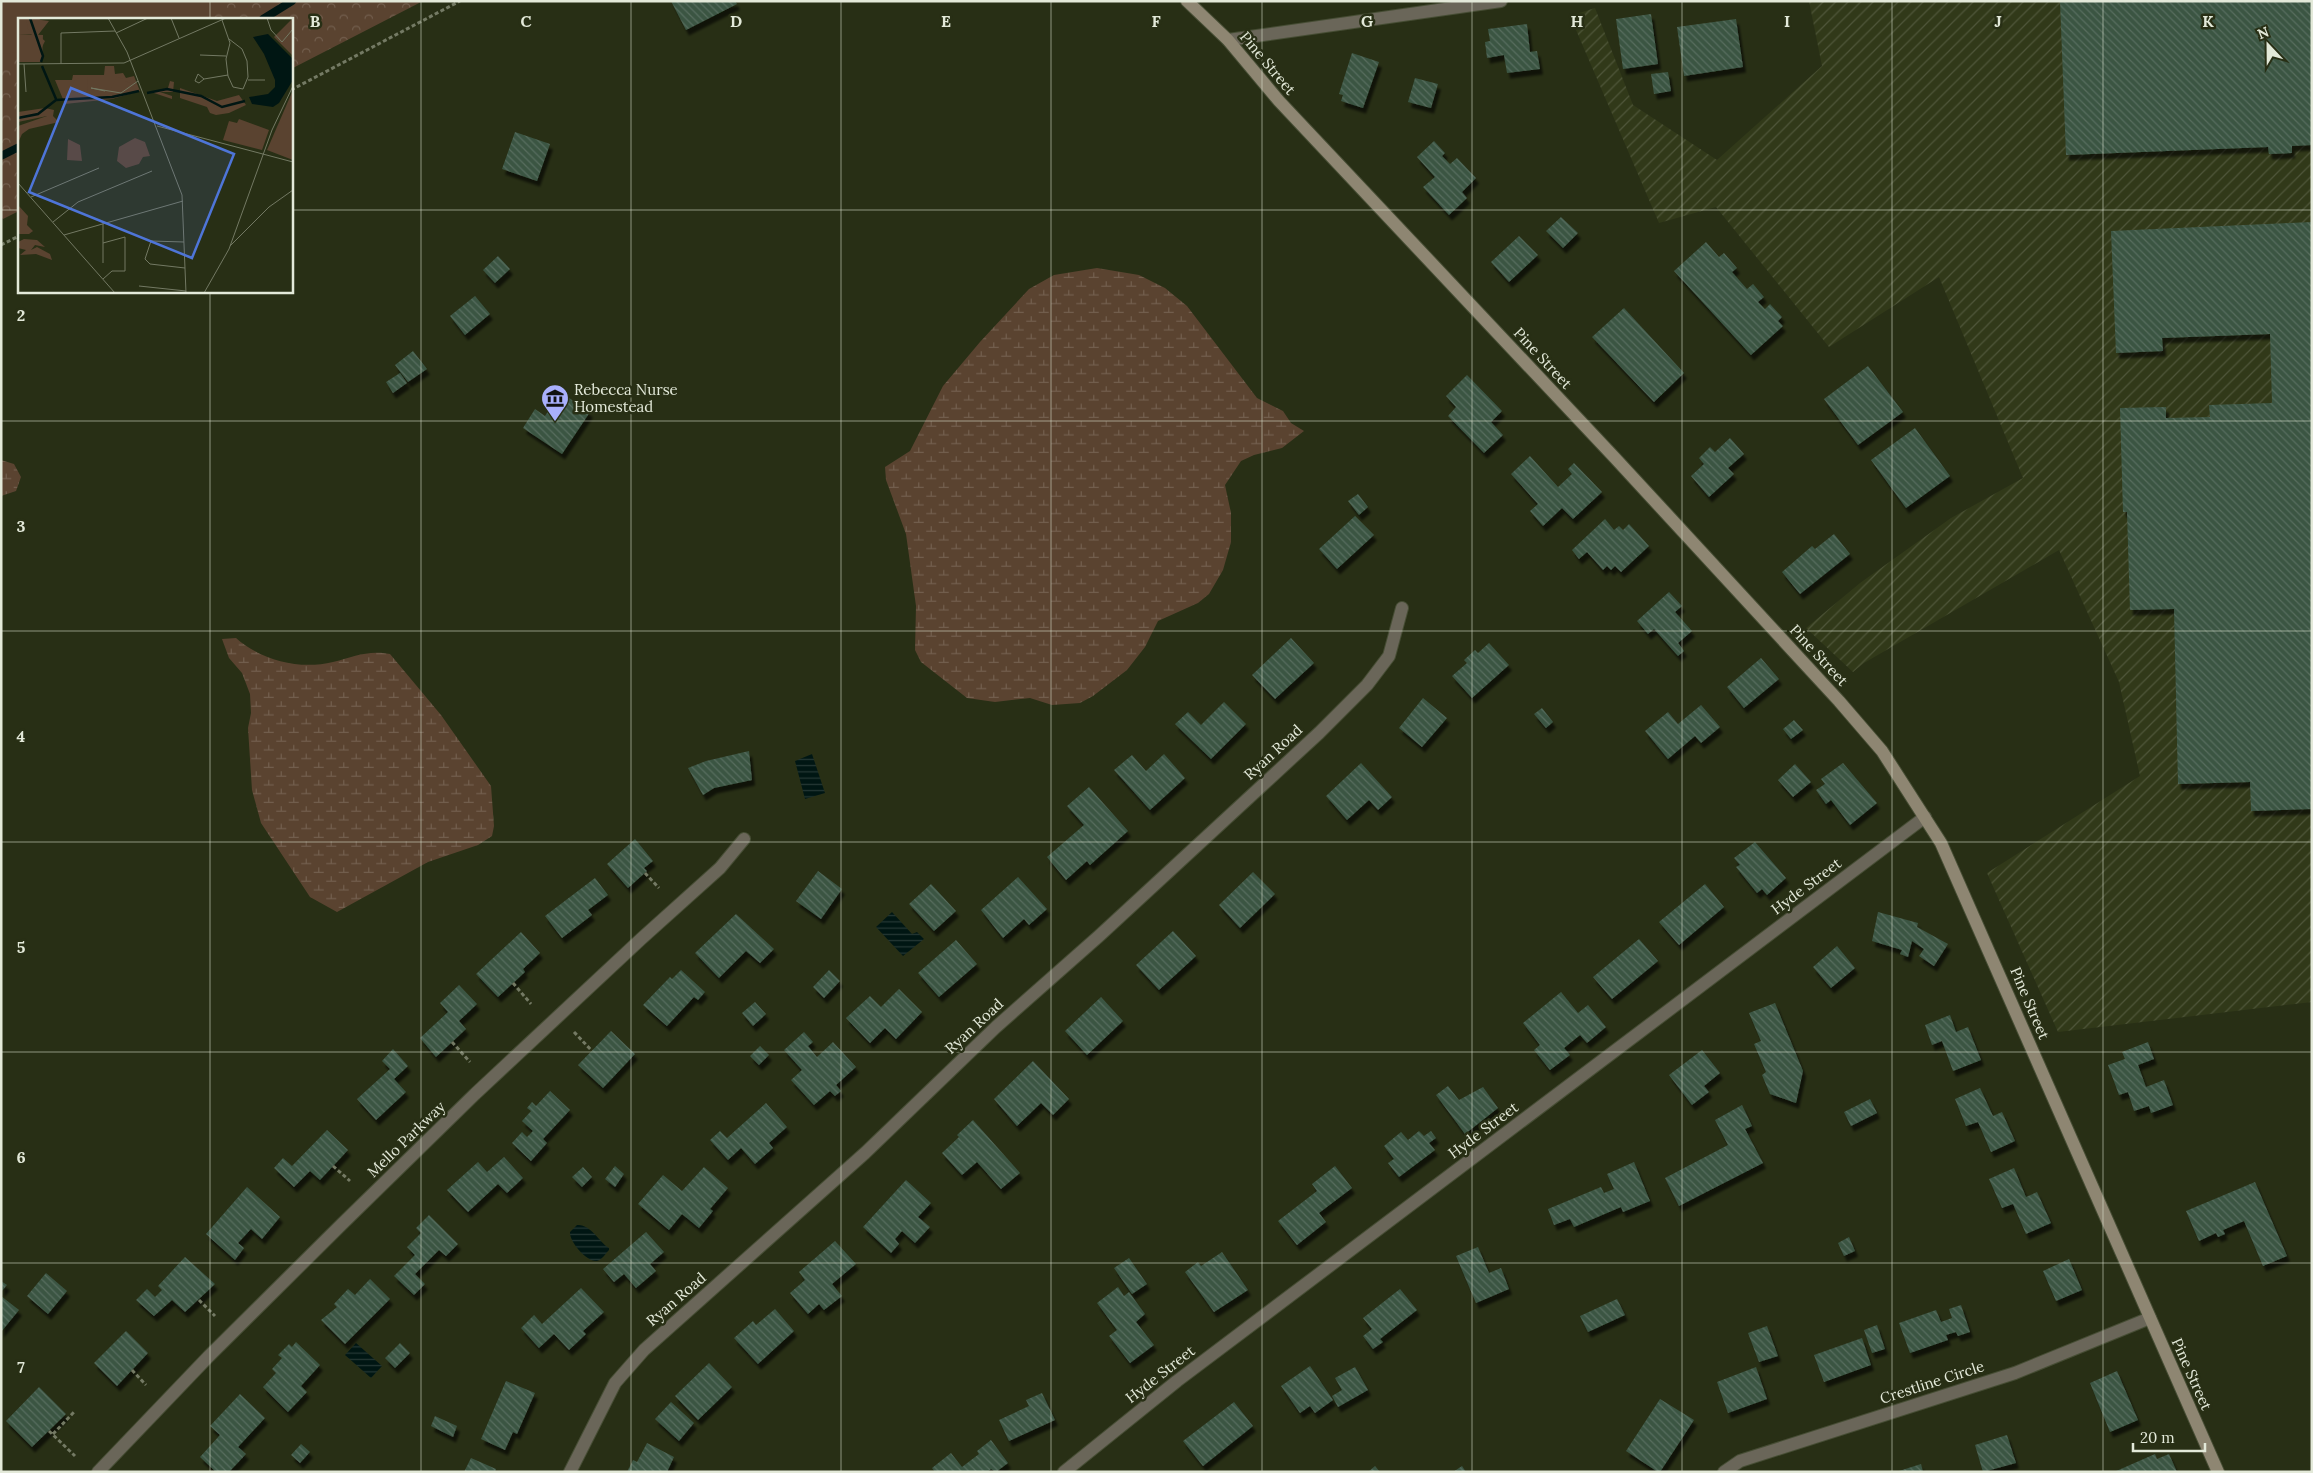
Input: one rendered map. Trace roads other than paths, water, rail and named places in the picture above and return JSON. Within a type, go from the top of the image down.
[{"type":"street","name":"Pine Street","points":[[1187,1],[1228,40],[1278,102],[1608,451],[1840,701],[1882,751],[1941,843],[1998,968],[2057,1110],[2218,1472]]},
{"type":"street","points":[[1228,40],[1501,1]]},
{"type":"street","name":"Ryan Road","points":[[570,1472],[615,1383],[644,1350],[865,1153],[996,1027],[1099,936],[1319,733],[1367,685],[1389,656],[1402,608]]},
{"type":"street","name":"Hyde Street","points":[[1064,1472],[1184,1375],[1925,817]]},
{"type":"street","name":"Mello Parkway","points":[[98,1472],[209,1356],[342,1224],[475,1094],[720,868],[744,839]]},
{"type":"street","name":"Crestline Circle","points":[[1724,1472],[1740,1461],[2015,1372],[2150,1318]]},
{"type":"waterway","points":[[265,18],[292,1]]},
{"type":"waterway","points":[[1,156],[18,148]]},
{"type":"place","name":"Rebecca Nurse Homestead","points":[[555,422]]}]
